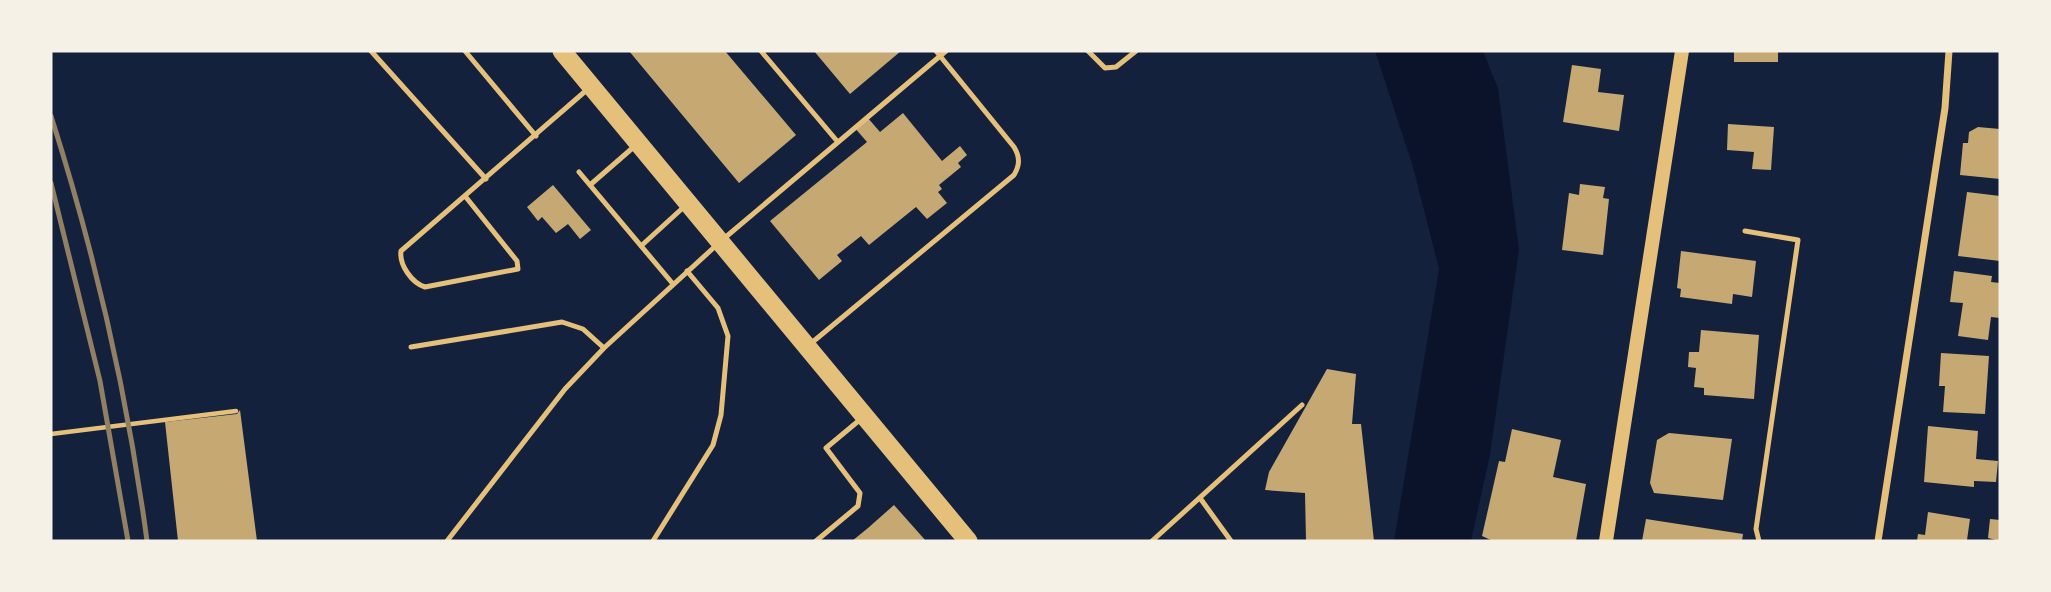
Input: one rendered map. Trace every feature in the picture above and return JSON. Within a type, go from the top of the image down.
[{"type":"highway","points":[[562,51],[968,541]]},
{"type":"main road","points":[[1606,541],[1682,51]]},
{"type":"street","points":[[1878,541],[1945,108],[1949,51]]},
{"type":"lane","points":[[371,51],[486,178]]},
{"type":"lane","points":[[465,51],[536,136]]},
{"type":"lane","points":[[761,51],[837,141]]},
{"type":"lane","points":[[1088,51],[1105,68],[1110,68],[1136,51]]},
{"type":"lane","points":[[447,541],[565,389],[604,348],[721,241],[941,52],[1014,147],[1019,156],[1018,169],[1014,176],[808,346]]},
{"type":"lane","points":[[465,196],[517,261],[518,269],[425,287],[418,285],[402,264],[401,251],[591,86]]},
{"type":"lane","points":[[590,185],[639,143]]},
{"type":"lane","points":[[579,172],[673,284]]},
{"type":"lane","points":[[641,246],[689,203]]},
{"type":"lane","points":[[1745,231],[1798,240],[1759,504],[1756,529],[1759,541]]},
{"type":"lane","points":[[653,541],[713,445],[721,415],[727,336],[718,308],[687,271]]},
{"type":"lane","points":[[411,347],[562,322],[583,329],[604,348]]},
{"type":"lane","points":[[1152,541],[1302,405]]},
{"type":"lane","points":[[816,541],[858,506],[861,499],[860,493],[826,448],[865,416]]},
{"type":"lane","points":[[1200,498],[1231,541]]},
{"type":"path","points":[[51,434],[236,411]]},
{"type":"water","points":[[1375,51],[1483,51],[1498,88],[1519,250],[1490,455],[1471,541],[1394,541],[1439,269],[1413,167]]},
{"type":"building","points":[[629,51],[725,51],[796,135],[739,183]]},
{"type":"building","points":[[814,51],[901,51],[850,94]]},
{"type":"building","points":[[1734,51],[1778,51],[1778,62],[1734,62]]},
{"type":"building","points":[[1572,65],[1601,69],[1598,92],[1624,95],[1619,131],[1563,122]]},
{"type":"building","points":[[903,113],[942,161],[960,146],[967,155],[958,163],[961,167],[939,185],[942,189],[938,192],[947,203],[927,219],[916,207],[869,245],[861,236],[837,255],[842,261],[819,280],[770,221],[867,142],[854,127],[867,117],[880,132]]},
{"type":"building","points":[[1728,124],[1774,127],[1771,170],[1752,169],[1754,152],[1727,150]]},
{"type":"building","points":[[1978,127],[2000,129],[2000,179],[1960,175],[1963,143],[1968,143],[1969,132]]},
{"type":"building","points":[[1580,184],[1605,187],[1603,198],[1609,199],[1603,255],[1562,250],[1569,193],[1579,195]]},
{"type":"building","points":[[553,185],[591,230],[580,239],[568,224],[556,233],[542,217],[538,221],[527,207]]},
{"type":"building","points":[[1967,192],[2000,196],[2000,261],[1958,256]]},
{"type":"building","points":[[1681,251],[1756,261],[1752,297],[1733,294],[1732,304],[1680,297],[1681,289],[1677,288]]},
{"type":"building","points":[[1954,271],[1992,276],[1991,282],[2000,283],[2000,318],[1991,317],[1988,340],[1958,336],[1963,303],[1950,302]]},
{"type":"building","points":[[1701,330],[1759,335],[1754,399],[1704,395],[1704,388],[1694,387],[1696,368],[1688,367],[1689,352],[1699,352]]},
{"type":"building","points":[[1941,353],[1989,356],[1985,414],[1943,412],[1945,386],[1939,386]]},
{"type":"building","points":[[1327,369],[1356,374],[1352,424],[1361,424],[1374,541],[1306,541],[1305,493],[1265,490],[1269,472]]},
{"type":"building","points":[[240,410],[257,541],[178,541],[165,422],[237,414]]},
{"type":"building","points":[[1928,426],[1978,431],[1976,459],[1998,461],[1996,482],[1974,481],[1974,487],[1924,482]]},
{"type":"building","points":[[1512,429],[1561,440],[1553,477],[1586,484],[1576,541],[1493,541],[1482,536],[1499,461],[1505,462]]},
{"type":"building","points":[[1669,433],[1732,439],[1723,500],[1654,493],[1650,483],[1657,440]]},
{"type":"building","points":[[894,505],[926,541],[852,541],[868,528]]},
{"type":"building","points":[[1928,512],[1970,519],[1967,540],[1917,541],[1918,534],[1925,535]]},
{"type":"building","points":[[1646,519],[1743,534],[1742,541],[1642,541]]},
{"type":"building","points":[[1990,519],[2000,520],[2000,541],[1988,538]]},
{"type":"railway","points":[[51,116],[96,273],[120,380],[147,541]]},
{"type":"railway","points":[[51,183],[100,381],[128,541]]}]
